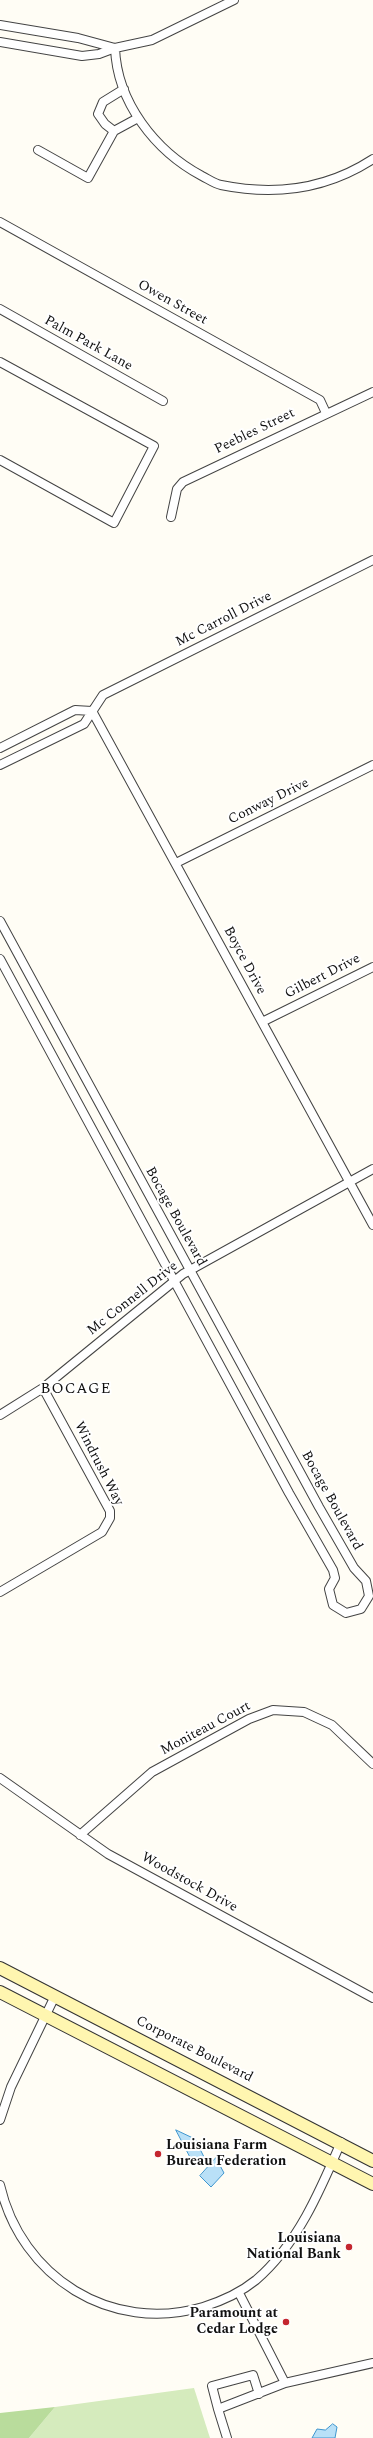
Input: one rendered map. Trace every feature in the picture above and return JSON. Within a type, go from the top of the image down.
[{"type":"street","points":[[0,42],[82,56],[99,54],[115,48],[152,40],[234,0]]},
{"type":"street","points":[[0,26],[78,38],[115,48]]},
{"type":"street","points":[[115,48],[116,63],[124,89],[138,118],[160,145],[182,163],[220,185],[294,190],[336,179],[353,172],[373,159]]},
{"type":"street","points":[[114,131],[105,124],[98,114],[103,102],[124,89]]},
{"type":"street","points":[[38,150],[88,178],[114,131],[138,118]]},
{"type":"street","name":"Owen Street","points":[[0,222],[320,400],[326,413]]},
{"type":"street","name":"Palm Park Lane","points":[[0,309],[163,401]]},
{"type":"street","points":[[0,362],[154,446],[114,523],[0,460]]},
{"type":"street","name":"Peebles Street","points":[[171,517],[177,489],[183,482],[373,392]]},
{"type":"street","name":"Mc Carroll Drive","points":[[0,765],[84,724],[103,695],[373,560]]},
{"type":"street","points":[[0,748],[75,710],[92,711]]},
{"type":"street","name":"Boyce Drive","points":[[92,711],[373,1225]]},
{"type":"street","name":"Conway Drive","points":[[176,863],[373,765]]},
{"type":"street","name":"Bocage Boulevard","points":[[0,922],[319,1507],[354,1568],[366,1581],[369,1596],[361,1609],[346,1613],[333,1605],[329,1590],[335,1578],[333,1570],[289,1493],[0,960]]},
{"type":"street","name":"Gilbert Drive","points":[[262,1022],[373,966]]},
{"type":"street","name":"Mc Connell Drive","points":[[0,1415],[43,1388],[190,1270],[373,1169]]},
{"type":"street","name":"Windrush Way","points":[[0,1592],[102,1532],[110,1518],[110,1511],[43,1388]]},
{"type":"street","name":"Moniteau Court","points":[[80,1834],[152,1772],[249,1719],[273,1710],[304,1712],[332,1725],[373,1764]]},
{"type":"street","name":"Woodstock Drive","points":[[0,1778],[108,1854],[373,1998]]},
{"type":"street","name":"Corporate Boulevard","points":[[0,1968],[341,2142],[373,2161]]},
{"type":"street","points":[[0,1992],[373,2184]]},
{"type":"street","points":[[0,2120],[12,2087],[47,2016],[55,1996]]},
{"type":"street","points":[[0,2186],[12,2220],[34,2256],[47,2270],[88,2298],[113,2308],[150,2315],[186,2311],[239,2292],[269,2268],[289,2245],[332,2163],[341,2142]]},
{"type":"street","points":[[239,2292],[285,2383]]},
{"type":"street","points":[[218,2408],[259,2394],[285,2383],[373,2363]]},
{"type":"street","points":[[227,2438],[212,2386],[253,2375],[259,2394]]},
{"type":"green space","points":[[194,2388],[210,2438],[29,2438],[55,2407]]},
{"type":"green space","points":[[55,2407],[29,2438],[0,2438],[0,2413]]},
{"type":"water","points":[[176,2130],[195,2139],[204,2157],[195,2166]]},
{"type":"water","points":[[216,2158],[224,2173],[211,2187],[200,2176]]},
{"type":"water","points":[[333,2424],[337,2427],[335,2438],[312,2438],[317,2429],[325,2430]]},
{"type":"place","name":"Louisiana Farm Bureau Federation","points":[[158,2154]]},
{"type":"place","name":"Louisiana National Bank","points":[[349,2247]]},
{"type":"place","name":"Paramount at Cedar Lodge","points":[[286,2322]]},
{"type":"district","name":"BOCAGE","points":[[76,1390]]}]
